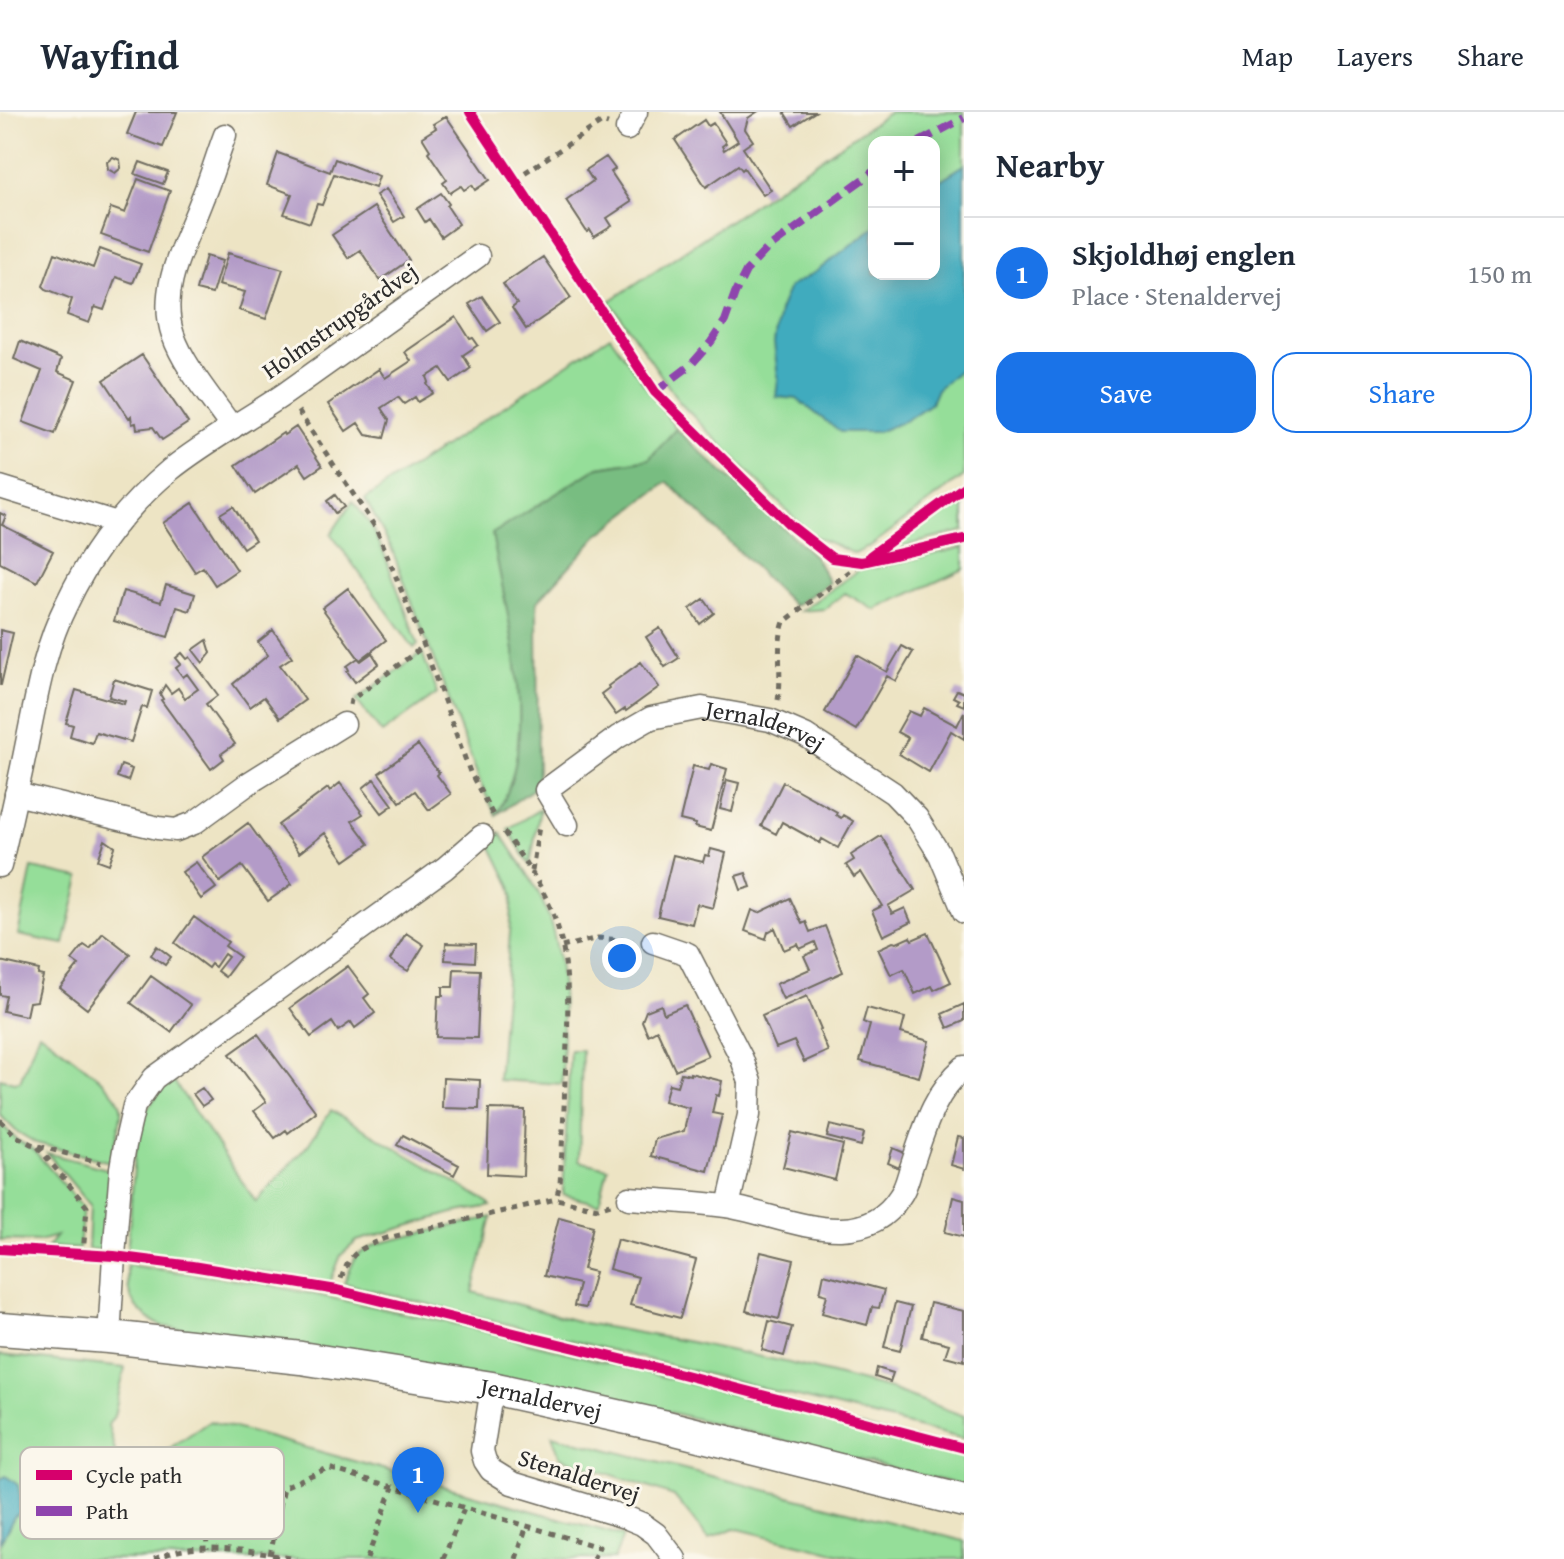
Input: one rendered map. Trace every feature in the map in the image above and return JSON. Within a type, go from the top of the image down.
[{"type":"street","points":[[225,135],[175,268],[168,301],[171,327],[183,356],[232,428]]},
{"type":"street","name":"Holmstrupgårdvej","points":[[0,866],[39,681],[50,643],[81,576],[117,523],[170,470],[286,393],[478,256]]},
{"type":"street","points":[[0,487],[117,523]]},
{"type":"street","name":"Jernaldervej","points":[[546,790],[618,737],[651,718],[702,708],[770,720],[805,735],[893,793],[917,818],[940,855],[964,912]]},
{"type":"street","points":[[16,794],[176,830],[194,823],[249,783],[344,724]]},
{"type":"street","points":[[546,790],[567,825]]},
{"type":"street","points":[[109,1337],[121,1168],[134,1106],[154,1078],[445,868],[494,823]]},
{"type":"street","points":[[644,942],[688,954],[742,1059],[750,1082],[749,1115],[728,1206]]},
{"type":"street","points":[[629,1198],[728,1206],[803,1225],[847,1230],[880,1219],[901,1196],[929,1117],[949,1081],[964,1067]]},
{"type":"street","name":"Jernaldervej","points":[[0,1329],[109,1337],[301,1358],[492,1388],[663,1426],[964,1501]]},
{"type":"street","name":"Stenaldervej","points":[[492,1388],[482,1451],[491,1470],[512,1483],[634,1520],[656,1534],[675,1559]]},
{"type":"path","points":[[515,179],[602,122],[631,121]]},
{"type":"path","points":[[507,168],[523,191]]},
{"type":"path","points":[[286,393],[377,530],[470,772],[494,823],[531,872],[553,913],[562,947],[567,987],[568,1043],[560,1184],[556,1199]]},
{"type":"path","points":[[770,720],[778,697],[780,634],[784,622],[862,562],[875,556]]},
{"type":"path","points":[[847,560],[862,562]]},
{"type":"path","points":[[344,724],[351,700],[424,646]]},
{"type":"path","points":[[531,872],[546,790]]},
{"type":"path","points":[[562,947],[598,938],[644,942]]},
{"type":"path","points":[[0,1120],[16,1136],[37,1147],[121,1168]]},
{"type":"path","points":[[37,1147],[87,1207],[83,1254]]},
{"type":"path","points":[[337,1290],[347,1261],[363,1247],[387,1238],[556,1199],[598,1208],[629,1198]]},
{"type":"path","points":[[68,1253],[114,1256]]},
{"type":"path","points":[[324,1288],[350,1293]]},
{"type":"path","points":[[284,1487],[328,1468],[599,1547],[593,1559]]},
{"type":"path","points":[[367,1559],[393,1487]]},
{"type":"path","points":[[443,1559],[464,1509]]},
{"type":"path","points":[[516,1559],[526,1528]]},
{"type":"path","points":[[207,1539],[207,1549]]},
{"type":"path","points":[[270,1555],[273,1539]]},
{"type":"path","points":[[154,1559],[179,1551],[207,1549],[296,1559]]},
{"type":"green space","points":[[890,112],[964,112],[964,476],[872,545],[855,554],[811,535],[680,403],[610,301]]},
{"type":"green space","points":[[610,336],[676,429],[649,459],[599,467],[493,534],[512,640],[519,715],[517,751],[510,785],[496,815],[482,787],[391,547],[365,499]]},
{"type":"green space","points":[[676,429],[815,557],[829,583],[794,606],[668,482],[597,536],[537,602],[538,779],[536,787],[496,815],[510,785],[517,751],[519,715],[512,640],[492,534],[599,467],[649,459]]},
{"type":"green space","points":[[964,494],[964,531],[888,550]]},
{"type":"green space","points":[[353,501],[372,527],[384,553],[418,644],[414,648],[331,534]]},
{"type":"green space","points":[[964,547],[964,569],[875,610],[845,593],[825,609],[801,611],[860,569]]},
{"type":"green space","points":[[422,652],[437,694],[382,733],[356,700]]},
{"type":"green space","points":[[540,809],[530,865],[508,829]]},
{"type":"green space","points":[[501,833],[538,892],[553,934],[561,976],[562,1084],[498,1080],[513,896],[489,841]]},
{"type":"green space","points":[[32,868],[80,878],[64,944],[18,935]]},
{"type":"green space","points":[[39,1032],[98,1078],[117,1098],[121,1120],[110,1162],[36,1143],[16,1131],[0,1115],[0,1078],[20,1081]]},
{"type":"green space","points":[[570,1050],[582,1050],[579,1161],[608,1168],[599,1204],[563,1195]]},
{"type":"green space","points":[[173,1080],[256,1202],[308,1145],[331,1110],[491,1206],[453,1213],[357,1241],[341,1255],[330,1283],[188,1259],[127,1254],[135,1155],[144,1114],[159,1092]]},
{"type":"green space","points":[[0,1123],[17,1140],[33,1149],[83,1207],[79,1249],[47,1247],[56,1236],[39,1241],[0,1240]]},
{"type":"green space","points":[[47,1153],[111,1170],[104,1250],[88,1249],[90,1205]]},
{"type":"green space","points":[[492,1217],[473,1292],[584,1323],[785,1362],[890,1389],[964,1416],[964,1439],[344,1283],[356,1256],[376,1244]]},
{"type":"green space","points":[[127,1265],[260,1283],[451,1323],[964,1453],[964,1486],[617,1399],[161,1326],[143,1314],[133,1302]]},
{"type":"green space","points":[[0,1355],[125,1368],[114,1416],[108,1425],[114,1447],[20,1447],[20,1539],[284,1539],[284,1447],[171,1447],[210,1421],[623,1536],[614,1559],[0,1559]]},
{"type":"green space","points":[[552,1435],[964,1541],[964,1559],[860,1559],[734,1528],[709,1539],[674,1496],[560,1457]]},
{"type":"water","points":[[964,165],[964,366],[937,389],[931,403],[906,420],[878,432],[840,432],[797,399],[776,397],[778,379],[774,343],[779,311],[789,287],[817,271],[868,232],[868,280],[940,280],[940,180]]},
{"type":"water","points":[[6,1476],[18,1485],[19,1513],[0,1543],[0,1479]]},
{"type":"building","points":[[136,112],[177,112],[163,147],[127,134]]},
{"type":"building","points":[[720,112],[757,112],[748,118],[745,129],[753,141],[743,148],[771,190],[763,195],[744,168],[742,170],[738,165],[706,187],[675,140],[704,120],[708,126],[713,123],[726,143],[722,146],[724,150],[738,141]]},
{"type":"building","points":[[784,112],[815,112],[793,126]]},
{"type":"building","points":[[446,116],[490,180],[475,190],[472,185],[464,190],[461,186],[450,193],[443,183],[447,180],[422,137],[436,128],[433,124]]},
{"type":"building","points":[[278,153],[330,172],[335,159],[379,176],[375,188],[334,174],[322,205],[317,204],[310,223],[284,214],[292,194],[267,185]]},
{"type":"building","points":[[113,157],[120,160],[121,168],[115,173],[108,169],[107,162]]},
{"type":"building","points":[[606,157],[615,169],[611,172],[631,202],[607,218],[612,226],[594,237],[590,230],[587,232],[566,200],[593,181],[586,170]]},
{"type":"building","points":[[140,162],[168,172],[163,184],[135,174]]},
{"type":"building","points":[[138,179],[170,191],[148,252],[101,235],[111,208],[125,213]]},
{"type":"building","points":[[386,189],[404,216],[394,222],[376,195]]},
{"type":"building","points":[[441,193],[459,224],[441,237],[429,219],[425,222],[417,209]]},
{"type":"building","points":[[374,207],[409,260],[380,280],[360,250],[348,258],[332,235]]},
{"type":"building","points":[[100,249],[141,264],[133,283],[116,277],[104,310],[95,307],[89,323],[67,315],[72,299],[43,286],[55,253],[93,268]]},
{"type":"building","points":[[228,253],[283,269],[266,319],[239,310],[245,292],[218,285]]},
{"type":"building","points":[[206,256],[222,261],[212,294],[196,290]]},
{"type":"building","points":[[543,257],[571,298],[526,329],[512,308],[517,304],[503,284]]},
{"type":"building","points":[[482,296],[500,322],[487,331],[469,304]]},
{"type":"building","points":[[456,317],[470,339],[473,338],[478,345],[463,355],[471,368],[451,382],[441,368],[427,377],[427,384],[433,393],[418,402],[415,397],[404,404],[398,397],[381,408],[389,420],[384,438],[366,435],[358,423],[346,431],[328,404],[379,369],[385,378],[411,361],[405,352]]},
{"type":"building","points":[[20,341],[61,359],[57,372],[76,380],[55,434],[23,422],[42,371],[14,359]]},
{"type":"building","points":[[142,355],[188,423],[162,440],[153,427],[137,429],[136,423],[132,424],[131,416],[129,418],[104,380]]},
{"type":"building","points":[[296,427],[322,466],[307,476],[299,464],[255,494],[236,465]]},
{"type":"building","points":[[335,495],[344,507],[335,513],[327,501]]},
{"type":"building","points":[[193,503],[237,570],[215,585],[203,567],[195,572],[163,523]]},
{"type":"building","points":[[233,506],[255,540],[243,548],[220,514]]},
{"type":"building","points":[[0,513],[6,516],[2,525],[53,551],[37,582],[0,563]]},
{"type":"building","points":[[166,585],[195,594],[190,611],[177,607],[168,637],[114,621],[123,591],[161,602]]},
{"type":"building","points":[[348,588],[386,640],[360,660],[322,608]]},
{"type":"building","points":[[704,599],[714,613],[700,624],[690,609]]},
{"type":"building","points":[[660,628],[679,658],[665,667],[646,637]]},
{"type":"building","points":[[0,630],[13,633],[1,685],[0,685]]},
{"type":"building","points":[[273,630],[292,657],[280,665],[305,700],[280,718],[264,697],[250,707],[233,684],[268,655],[258,642]]},
{"type":"building","points":[[207,640],[211,653],[203,663],[193,650]]},
{"type":"building","points":[[902,646],[913,652],[896,681],[887,676],[856,730],[825,712],[857,655],[887,672]]},
{"type":"building","points":[[182,653],[187,659],[190,657],[218,695],[206,704],[235,744],[221,754],[224,759],[211,769],[161,700],[160,694],[165,685],[171,693],[178,688],[185,698],[198,689],[187,674],[183,677],[176,668],[181,664],[176,658]]},
{"type":"building","points":[[372,653],[379,664],[355,682],[347,666]]},
{"type":"building","points":[[641,662],[659,687],[616,715],[601,694]]},
{"type":"building","points":[[114,679],[152,691],[147,708],[142,707],[131,742],[96,732],[92,743],[70,736],[73,725],[66,723],[76,690],[124,704],[125,701],[109,697]]},
{"type":"building","points":[[957,690],[964,693],[964,706],[953,697]]},
{"type":"building","points":[[924,708],[957,726],[964,712],[964,739],[951,731],[929,772],[899,754],[908,738],[897,732],[909,711],[920,716]]},
{"type":"building","points":[[418,745],[451,794],[429,810],[415,791],[400,802],[379,773]]},
{"type":"building","points":[[711,764],[727,769],[711,831],[680,820],[693,766],[709,770]]},
{"type":"building","points":[[121,765],[132,769],[128,781],[117,777]]},
{"type":"building","points":[[374,779],[393,805],[382,813],[363,788]]},
{"type":"building","points":[[727,780],[739,783],[732,812],[720,809]]},
{"type":"building","points":[[783,782],[837,812],[836,815],[841,818],[843,815],[853,821],[838,848],[822,839],[820,843],[782,822],[776,834],[761,826]]},
{"type":"building","points":[[340,783],[363,814],[352,821],[369,844],[345,861],[325,833],[299,853],[278,825],[328,788],[330,791]]},
{"type":"building","points":[[248,823],[292,884],[268,901],[242,866],[220,882],[202,857]]},
{"type":"building","points":[[881,836],[915,890],[888,906],[892,914],[905,908],[911,922],[883,936],[872,911],[882,906],[861,872],[854,877],[846,865],[854,860],[851,855]]},
{"type":"building","points":[[105,840],[115,847],[109,864],[98,860]]},
{"type":"building","points":[[711,849],[726,853],[713,908],[697,904],[692,924],[658,916],[673,855],[703,862]]},
{"type":"building","points":[[196,862],[216,888],[201,899],[182,872]]},
{"type":"building","points":[[746,873],[751,887],[741,890],[736,876]]},
{"type":"building","points":[[790,898],[802,924],[806,922],[810,932],[825,926],[843,972],[783,999],[776,984],[810,969],[804,956],[818,950],[815,942],[800,949],[798,944],[784,950],[775,928],[768,932],[766,939],[745,931],[752,910],[759,913]]},
{"type":"building","points":[[194,917],[228,942],[225,946],[240,957],[225,977],[217,971],[228,957],[224,954],[215,967],[211,964],[208,968],[175,943]]},
{"type":"building","points":[[103,933],[130,954],[87,1009],[60,988],[79,965],[72,960],[84,945],[90,949]]},
{"type":"building","points":[[406,933],[424,945],[408,971],[390,960]]},
{"type":"building","points":[[928,933],[951,982],[915,994],[904,969],[891,975],[878,949]]},
{"type":"building","points":[[446,943],[476,944],[475,962],[445,960]]},
{"type":"building","points":[[157,946],[171,957],[165,965],[151,955]]},
{"type":"building","points":[[0,961],[39,970],[38,975],[43,976],[37,1001],[29,1002],[26,1016],[3,1011],[6,996],[0,995]]},
{"type":"building","points":[[348,966],[369,994],[364,998],[375,1013],[355,1028],[351,1022],[338,1031],[332,1022],[311,1037],[290,1008]]},
{"type":"building","points":[[454,969],[480,970],[477,1038],[436,1037],[438,996],[443,996],[443,987],[453,987]]},
{"type":"building","points":[[151,976],[191,1005],[171,1032],[131,1003]]},
{"type":"building","points":[[807,996],[828,1051],[804,1062],[794,1041],[776,1048],[762,1016]]},
{"type":"building","points":[[964,1004],[964,1021],[948,1028],[942,1014]]},
{"type":"building","points":[[661,1005],[664,1014],[685,1005],[708,1056],[675,1070],[657,1030],[648,1035],[642,1021],[646,1011]]},
{"type":"building","points":[[867,1008],[905,1018],[901,1033],[929,1041],[919,1077],[860,1061],[870,1025],[863,1022]]},
{"type":"building","points":[[258,1034],[316,1112],[288,1133],[286,1130],[275,1138],[254,1111],[266,1102],[230,1054]]},
{"type":"building","points":[[681,1073],[722,1081],[712,1113],[722,1115],[708,1171],[651,1156],[655,1139],[684,1131],[689,1108],[664,1101],[669,1084],[677,1086]]},
{"type":"building","points":[[443,1078],[480,1080],[479,1109],[442,1108]]},
{"type":"building","points":[[202,1088],[211,1100],[202,1106],[193,1094]]},
{"type":"building","points":[[489,1109],[525,1110],[523,1176],[487,1174]]},
{"type":"building","points":[[830,1125],[864,1133],[861,1146],[827,1137]]},
{"type":"building","points":[[792,1132],[843,1145],[835,1180],[783,1167]]},
{"type":"building","points":[[403,1135],[459,1165],[454,1175],[397,1145]]},
{"type":"building","points":[[958,1137],[964,1138],[964,1169],[951,1165]]},
{"type":"building","points":[[893,1148],[905,1153],[899,1168],[888,1163]]},
{"type":"building","points":[[953,1197],[964,1200],[964,1237],[945,1232]]},
{"type":"building","points":[[559,1217],[593,1226],[583,1269],[595,1272],[585,1308],[574,1306],[579,1284],[544,1276]]},
{"type":"building","points":[[617,1239],[696,1260],[680,1318],[630,1305],[638,1277],[609,1269]]},
{"type":"building","points":[[761,1252],[794,1260],[779,1319],[746,1311]]},
{"type":"building","points":[[824,1274],[884,1290],[879,1308],[872,1307],[867,1325],[822,1313],[827,1295],[820,1293]]},
{"type":"building","points":[[895,1303],[911,1307],[900,1351],[884,1347]]},
{"type":"building","points":[[930,1303],[964,1311],[964,1361],[945,1356],[949,1344],[922,1337]]},
{"type":"building","points":[[769,1321],[792,1327],[784,1356],[762,1350]]},
{"type":"building","points":[[877,1368],[893,1373],[890,1382],[875,1377]]},
{"type":"marked path","points":[[930,136],[964,118]]},
{"type":"marked path","points":[[655,392],[691,365],[711,342],[725,321],[746,271],[766,250],[868,175]]},
{"type":"cycle path","points":[[470,112],[655,392],[790,525],[832,558],[862,562],[964,539]]},
{"type":"cycle path","points":[[870,556],[964,487]]},
{"type":"cycle path","points":[[0,1249],[114,1256],[337,1290],[666,1370],[964,1448]]},
{"type":"place","name":"Skjoldhøj englen","points":[[418,1513]]}]
